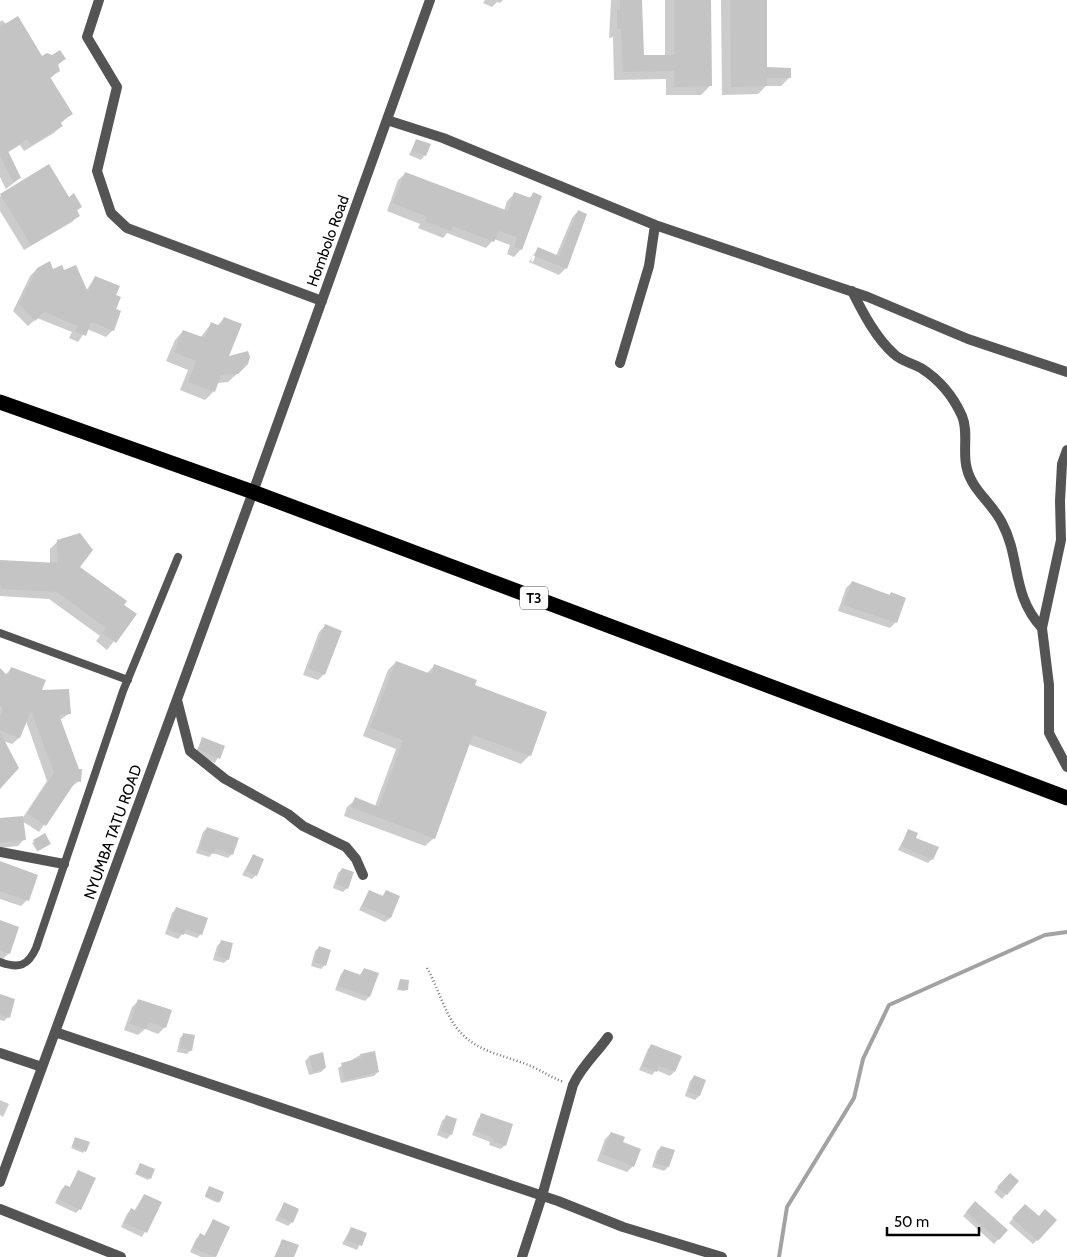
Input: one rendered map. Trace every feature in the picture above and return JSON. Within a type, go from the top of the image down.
[{"type":"highway","name":"T3","points":[[0,402],[253,492],[1067,798]]},
{"type":"street","points":[[99,0],[86,37],[117,87],[97,171],[111,213],[127,228],[322,300]]},
{"type":"street","name":"Hombolo Road","points":[[253,492],[430,0]]},
{"type":"street","points":[[387,120],[443,138],[655,225],[852,292],[968,339],[1067,372]]},
{"type":"street","points":[[620,363],[649,266],[655,225]]},
{"type":"street","points":[[852,292],[867,320],[894,355],[920,368],[944,385],[962,418],[967,470],[984,500],[1002,523],[1013,556],[1020,593],[1033,618],[1042,628]]},
{"type":"street","points":[[1067,450],[1062,464],[1060,501],[1061,540],[1042,628],[1049,685],[1049,733],[1067,767]]},
{"type":"street","name":"NYUMBA TATU ROAD","points":[[0,1182],[253,492]]},
{"type":"street","points":[[177,700],[190,751],[225,779],[288,814],[303,826],[346,847],[356,859],[363,875]]},
{"type":"street","points":[[0,852],[64,864]]},
{"type":"street","points":[[55,1032],[542,1196],[623,1228],[722,1257]]},
{"type":"street","points":[[522,1257],[542,1196],[573,1085],[579,1072],[593,1058],[608,1037]]},
{"type":"street","points":[[0,1053],[42,1067]]},
{"type":"street","points":[[0,1209],[121,1257]]},
{"type":"lane","points":[[0,962],[11,966],[24,964],[31,959],[128,680],[178,557]]},
{"type":"lane","points":[[0,633],[128,680]]},
{"type":"path","points":[[427,968],[442,1004],[456,1027],[468,1039],[488,1052],[532,1067],[550,1077],[573,1085]]},
{"type":"building","points":[[620,0],[642,0],[644,55],[674,55],[674,0],[711,0],[712,86],[674,87],[674,71],[623,72],[621,29],[617,29],[617,10],[620,10]]},
{"type":"building","points":[[730,0],[767,0],[767,67],[791,68],[791,78],[767,78],[767,86],[731,87]]},
{"type":"building","points":[[18,16],[42,56],[47,53],[52,55],[60,50],[66,59],[58,64],[60,71],[50,77],[73,114],[60,122],[63,126],[31,145],[27,139],[8,151],[21,178],[13,182],[0,156],[0,27]]},
{"type":"building","points":[[416,139],[431,144],[426,156],[412,151]]},
{"type":"building","points":[[49,164],[69,197],[74,193],[82,207],[77,210],[80,216],[31,245],[0,194]]},
{"type":"building","points":[[405,172],[508,211],[514,192],[531,198],[533,192],[542,196],[522,250],[514,247],[517,237],[499,231],[494,242],[453,226],[451,231],[425,221],[427,217],[393,203]]},
{"type":"building","points":[[578,210],[587,214],[567,269],[534,256],[538,247],[559,256]]},
{"type":"building","points":[[50,261],[53,269],[62,265],[64,270],[76,265],[88,292],[95,276],[120,286],[116,295],[121,297],[116,309],[121,311],[114,331],[91,322],[86,336],[75,331],[78,326],[44,312],[35,321],[19,304],[37,268]]},
{"type":"building","points":[[224,317],[242,324],[229,356],[248,351],[250,357],[248,364],[238,374],[221,375],[215,392],[188,382],[196,361],[174,352],[183,330],[205,338],[211,322],[220,326]]},
{"type":"building","points":[[80,533],[93,550],[80,567],[127,601],[124,605],[137,614],[116,643],[102,633],[106,628],[57,592],[2,589],[0,584],[0,560],[58,563],[57,540]]},
{"type":"building","points":[[852,581],[890,595],[891,592],[906,598],[897,623],[843,605]]},
{"type":"building","points":[[325,624],[342,631],[325,675],[308,668]]},
{"type":"building","points":[[396,661],[431,674],[434,664],[477,680],[475,685],[547,712],[531,756],[473,735],[435,839],[351,807],[355,797],[379,807],[403,740],[370,728]]},
{"type":"building","points":[[11,667],[46,680],[42,690],[69,689],[71,714],[59,715],[79,769],[82,769],[81,782],[76,781],[46,826],[27,813],[54,773],[31,711],[20,738],[0,730],[0,717],[3,710],[0,707],[0,668],[8,676]]},
{"type":"building","points":[[0,732],[19,768],[0,789]]},
{"type":"building","points":[[202,737],[225,746],[220,759],[198,749]]},
{"type":"building","points":[[23,816],[26,840],[0,843],[0,818]]},
{"type":"building","points":[[207,827],[239,838],[233,855],[216,849],[214,854],[199,849]]},
{"type":"building","points":[[908,829],[918,833],[916,838],[939,847],[933,860],[901,846]]},
{"type":"building","points":[[45,833],[51,844],[38,851],[33,840]]},
{"type":"building","points":[[253,854],[264,859],[257,876],[246,871]]},
{"type":"building","points":[[0,861],[38,875],[29,901],[0,891]]},
{"type":"building","points":[[342,868],[354,872],[348,889],[336,884]]},
{"type":"building","points":[[369,890],[383,896],[386,890],[400,896],[391,918],[362,906]]},
{"type":"building","points":[[176,907],[208,918],[202,935],[186,929],[184,935],[168,930]]},
{"type":"building","points":[[0,920],[19,927],[10,954],[0,950]]},
{"type":"building","points":[[221,940],[233,943],[229,960],[217,956]]},
{"type":"building","points":[[319,946],[331,950],[326,966],[314,962]]},
{"type":"building","points":[[364,968],[379,973],[370,997],[338,986],[344,969],[361,975]]},
{"type":"building","points":[[400,979],[409,980],[408,990],[398,989]]},
{"type":"building","points":[[0,994],[15,999],[10,1018],[0,1015]]},
{"type":"building","points":[[138,999],[172,1010],[166,1028],[149,1022],[146,1029],[130,1024]]},
{"type":"building","points":[[183,1033],[195,1035],[192,1051],[180,1048]]},
{"type":"building","points":[[651,1044],[682,1056],[675,1072],[659,1066],[657,1072],[642,1066]]},
{"type":"building","points":[[375,1051],[379,1072],[345,1080],[341,1063],[361,1058],[360,1054]]},
{"type":"building","points":[[323,1052],[326,1068],[313,1072],[309,1056]]},
{"type":"building","points":[[694,1075],[706,1080],[700,1096],[688,1092]]},
{"type":"building","points":[[481,1113],[513,1124],[506,1146],[492,1141],[493,1138],[475,1131]]},
{"type":"building","points":[[446,1115],[457,1119],[452,1135],[441,1131]]},
{"type":"building","points":[[611,1132],[625,1137],[623,1142],[641,1149],[634,1167],[602,1154]]},
{"type":"building","points":[[75,1137],[90,1142],[86,1152],[72,1146]]},
{"type":"building","points":[[661,1146],[675,1150],[669,1167],[655,1163]]},
{"type":"building","points":[[140,1163],[155,1169],[151,1179],[136,1173]]},
{"type":"building","points":[[78,1170],[96,1178],[81,1210],[58,1199],[65,1185],[70,1187]]},
{"type":"building","points":[[1010,1173],[1019,1181],[1007,1195],[997,1187]]},
{"type":"building","points":[[209,1186],[224,1192],[220,1202],[205,1196]]},
{"type":"building","points":[[144,1194],[162,1202],[147,1233],[124,1223],[131,1208],[136,1211]]},
{"type":"building","points":[[975,1201],[1008,1230],[999,1240],[966,1212]]},
{"type":"building","points":[[284,1202],[299,1209],[293,1223],[278,1216]]},
{"type":"building","points":[[1025,1204],[1039,1216],[1045,1209],[1057,1220],[1038,1241],[1012,1218]]},
{"type":"building","points":[[213,1219],[230,1227],[216,1257],[193,1248],[200,1233],[205,1236]]},
{"type":"building","points":[[351,1227],[367,1233],[362,1246],[346,1240]]},
{"type":"building","points":[[282,1239],[299,1245],[294,1257],[275,1257]]},
{"type":"waterway","points":[[779,1257],[787,1207],[854,1098],[863,1059],[889,1005],[1045,935],[1067,932]]}]
